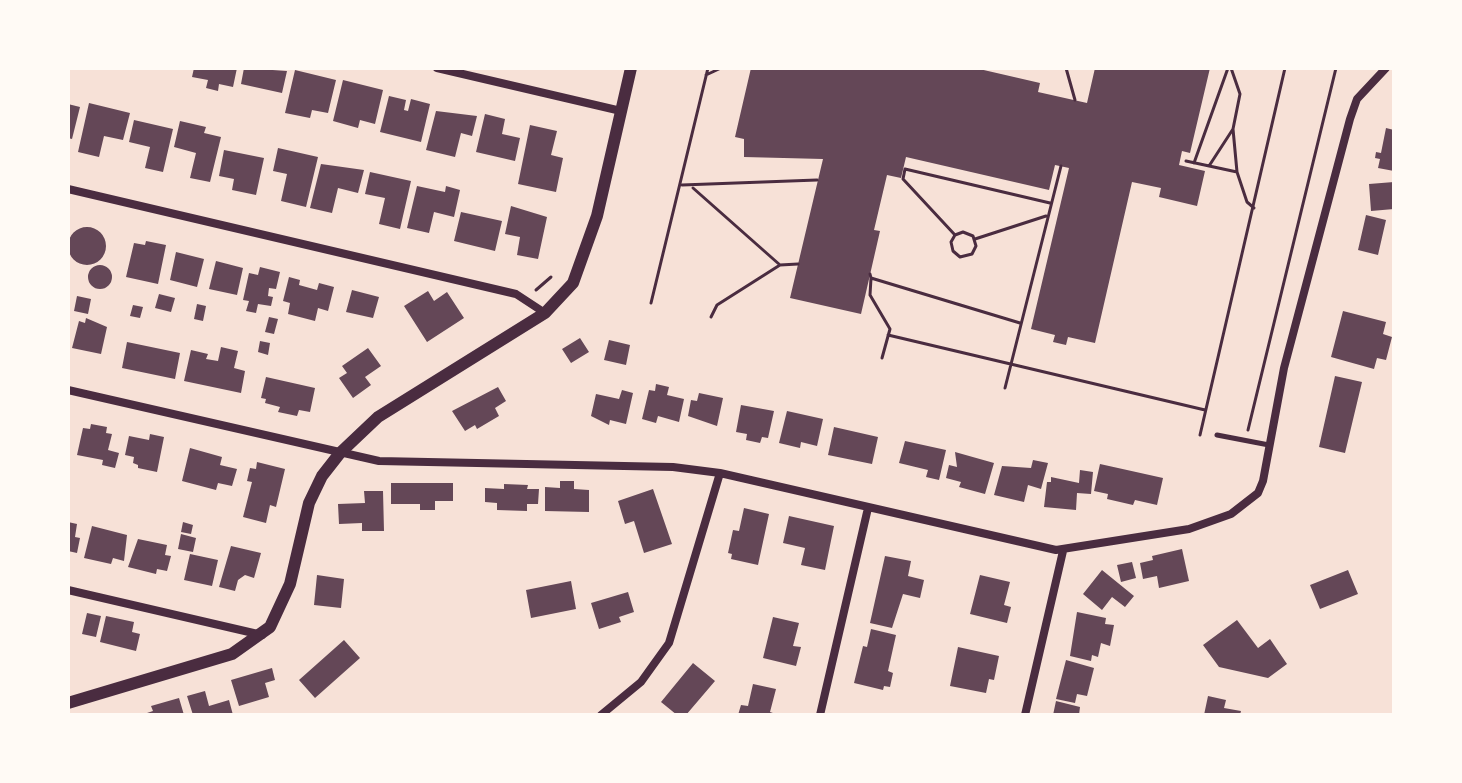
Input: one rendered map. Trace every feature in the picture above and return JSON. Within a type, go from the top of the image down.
[{"type":"street","points":[[437,68],[621,111]]},
{"type":"street","points":[[68,703],[232,654],[263,635],[280,611],[290,584],[309,503],[322,476],[340,453],[378,417],[545,313],[573,283],[585,257],[631,68]]},
{"type":"street","points":[[68,390],[379,461],[673,467],[720,473],[1063,551],[1189,529],[1231,514],[1258,493],[1284,368],[1350,119],[1357,99],[1386,68]]},
{"type":"street","points":[[68,189],[528,299],[545,313]]},
{"type":"street","points":[[601,715],[641,682],[669,643],[720,473]]},
{"type":"street","points":[[820,715],[868,508]]},
{"type":"street","points":[[1025,715],[1063,551]]},
{"type":"street","points":[[68,590],[263,635]]},
{"type":"lane","points":[[1217,435],[1269,445]]},
{"type":"path","points":[[651,303],[706,70],[721,68]]},
{"type":"path","points":[[1066,68],[1075,100]]},
{"type":"path","points":[[1230,68],[1240,94],[1233,129],[1237,172],[1247,202],[1254,208]]},
{"type":"path","points":[[1194,163],[1230,68]]},
{"type":"path","points":[[1200,435],[1285,68]]},
{"type":"path","points":[[1247,434],[1336,68]]},
{"type":"path","points":[[1209,166],[1233,129]]},
{"type":"path","points":[[1186,161],[1237,172]]},
{"type":"path","points":[[1005,388],[1061,166]]},
{"type":"path","points":[[955,235],[903,179],[905,169],[1050,203]]},
{"type":"path","points":[[680,185],[692,187],[817,180]]},
{"type":"path","points":[[692,187],[699,197],[780,265]]},
{"type":"path","points":[[975,239],[1046,216]]},
{"type":"path","points":[[955,235],[967,232],[975,239]]},
{"type":"path","points":[[955,235],[951,247],[960,257],[972,254],[975,239]]},
{"type":"path","points":[[711,317],[717,305],[780,265],[798,264]]},
{"type":"path","points":[[882,358],[889,327],[870,295],[871,276],[1020,323]]},
{"type":"path","points":[[528,299],[551,277]]},
{"type":"path","points":[[888,335],[1205,410]]},
{"type":"building","points":[[194,68],[237,68],[233,87],[219,84],[218,91],[206,88],[208,80],[192,77]]},
{"type":"building","points":[[244,68],[287,71],[282,93],[241,84]]},
{"type":"building","points":[[751,68],[975,68],[1040,83],[1038,92],[1087,103],[1095,68],[1210,68],[1190,153],[1182,151],[1179,165],[1205,171],[1197,206],[1159,197],[1161,188],[1132,182],[1095,343],[1068,337],[1066,345],[1053,342],[1055,335],[1031,329],[1069,168],[1055,165],[1049,190],[906,157],[901,178],[887,175],[874,230],[880,231],[861,314],[790,298],[823,159],[744,157],[744,139],[735,137]]},
{"type":"building","points":[[295,70],[336,80],[328,113],[312,110],[310,118],[285,113]]},
{"type":"building","points":[[343,80],[383,90],[375,124],[360,120],[358,128],[333,121]]},
{"type":"building","points":[[389,96],[406,100],[404,110],[408,111],[411,99],[430,104],[421,142],[380,132]]},
{"type":"building","points":[[89,103],[130,113],[123,140],[104,136],[99,157],[78,152]]},
{"type":"building","points":[[68,104],[80,107],[72,139],[68,138]]},
{"type":"building","points":[[436,111],[477,116],[472,136],[461,133],[455,157],[426,150]]},
{"type":"building","points":[[485,114],[505,119],[502,134],[520,138],[515,161],[476,152]]},
{"type":"building","points":[[134,120],[173,129],[163,172],[145,168],[150,147],[129,142]]},
{"type":"building","points":[[180,121],[206,127],[204,133],[221,137],[210,182],[190,178],[196,153],[174,147]]},
{"type":"building","points":[[530,125],[557,131],[551,155],[563,158],[556,192],[518,184]]},
{"type":"building","points":[[1386,128],[1394,130],[1394,171],[1378,168],[1380,159],[1375,158],[1376,152],[1381,153]]},
{"type":"building","points":[[278,148],[318,157],[306,207],[281,201],[287,174],[273,171]]},
{"type":"building","points":[[224,150],[264,158],[256,195],[232,190],[234,179],[219,176]]},
{"type":"building","points":[[321,164],[364,170],[358,193],[338,188],[332,213],[310,208]]},
{"type":"building","points":[[370,172],[411,181],[400,229],[379,224],[385,198],[365,194]]},
{"type":"building","points":[[1394,182],[1394,209],[1371,211],[1369,184]]},
{"type":"building","points":[[417,186],[445,192],[446,186],[460,190],[454,217],[434,212],[429,233],[407,228]]},
{"type":"building","points":[[511,206],[547,217],[538,259],[517,255],[520,237],[505,234]]},
{"type":"building","points":[[461,212],[502,221],[495,251],[454,241]]},
{"type":"building","points":[[1366,215],[1386,220],[1378,255],[1358,250]]},
{"type":"building","points":[[87,227],[100,233],[106,246],[100,259],[87,265],[74,259],[68,246],[74,233]]},
{"type":"building","points":[[146,241],[166,245],[158,284],[126,277],[134,243],[145,245]]},
{"type":"building","points":[[176,252],[204,259],[197,287],[170,280]]},
{"type":"building","points":[[216,261],[243,268],[237,295],[209,289]]},
{"type":"building","points":[[100,265],[109,268],[112,277],[109,286],[100,289],[91,286],[88,277],[91,268]]},
{"type":"building","points":[[260,267],[280,272],[276,289],[269,288],[268,296],[273,297],[271,306],[258,304],[256,313],[246,311],[249,301],[243,300],[249,273],[258,275]]},
{"type":"building","points":[[289,277],[300,280],[299,285],[317,290],[319,283],[334,287],[328,311],[318,308],[315,321],[288,314],[290,303],[283,301]]},
{"type":"building","points":[[352,290],[379,297],[373,318],[346,312]]},
{"type":"building","points":[[428,291],[434,301],[447,292],[464,318],[427,342],[404,306]]},
{"type":"building","points":[[159,294],[175,298],[171,312],[155,308]]},
{"type":"building","points":[[77,296],[91,299],[88,314],[74,311]]},
{"type":"building","points":[[197,304],[206,306],[203,321],[194,319]]},
{"type":"building","points":[[133,305],[143,307],[140,318],[130,316]]},
{"type":"building","points":[[1343,311],[1386,322],[1383,334],[1392,337],[1386,360],[1377,358],[1374,369],[1331,357]]},
{"type":"building","points":[[269,317],[278,319],[274,334],[265,332]]},
{"type":"building","points":[[86,318],[107,327],[101,354],[72,348],[79,321],[85,323]]},
{"type":"building","points":[[580,338],[589,352],[571,363],[562,349]]},
{"type":"building","points":[[609,340],[630,345],[626,365],[604,360]]},
{"type":"building","points":[[260,341],[270,343],[268,355],[258,352]]},
{"type":"building","points":[[127,342],[180,353],[175,379],[122,368]]},
{"type":"building","points":[[221,347],[238,351],[234,368],[245,371],[241,393],[184,381],[191,350],[208,354],[206,359],[218,361]]},
{"type":"building","points":[[368,348],[381,366],[365,377],[371,385],[353,398],[339,378],[347,373],[342,366]]},
{"type":"building","points":[[1335,376],[1362,382],[1345,453],[1319,447]]},
{"type":"building","points":[[266,377],[315,388],[310,412],[299,410],[297,416],[278,412],[280,407],[265,403],[266,399],[261,398]]},
{"type":"building","points":[[656,384],[669,387],[667,395],[684,399],[679,422],[658,416],[656,423],[642,419],[649,390],[655,391]]},
{"type":"building","points":[[498,387],[506,401],[495,408],[499,416],[477,429],[475,425],[465,431],[452,411]]},
{"type":"building","points":[[622,390],[633,393],[626,424],[610,420],[609,425],[591,416],[596,394],[619,399]]},
{"type":"building","points":[[699,393],[723,398],[717,426],[688,416],[691,400],[697,401]]},
{"type":"building","points":[[741,405],[774,411],[768,438],[762,437],[760,443],[746,440],[747,434],[736,432]]},
{"type":"building","points":[[787,411],[823,419],[817,446],[801,442],[800,448],[779,443]]},
{"type":"building","points":[[91,424],[107,427],[106,433],[112,434],[108,450],[119,453],[115,468],[102,465],[103,460],[77,455],[83,428],[90,429]]},
{"type":"building","points":[[834,427],[878,437],[872,464],[828,455]]},
{"type":"building","points":[[150,434],[164,437],[157,472],[138,468],[133,463],[134,457],[125,455],[129,436],[149,440]]},
{"type":"building","points":[[905,441],[946,450],[939,480],[926,477],[928,470],[899,463]]},
{"type":"building","points":[[190,448],[222,457],[220,465],[237,469],[232,486],[218,483],[216,490],[182,481]]},
{"type":"building","points":[[955,452],[994,463],[985,494],[959,487],[961,482],[946,478],[949,465],[957,467]]},
{"type":"building","points":[[1033,460],[1048,463],[1041,489],[1028,485],[1024,502],[994,495],[1002,466],[1031,468]]},
{"type":"building","points":[[257,462],[285,469],[276,507],[270,505],[266,523],[243,517],[252,482],[247,481],[250,468],[256,469]]},
{"type":"building","points":[[1100,464],[1163,478],[1157,505],[1135,500],[1133,505],[1107,499],[1108,494],[1094,491]]},
{"type":"building","points":[[1080,470],[1093,472],[1091,494],[1077,493],[1076,510],[1044,507],[1047,482],[1051,482],[1051,477],[1079,483]]},
{"type":"building","points":[[560,481],[574,481],[574,489],[589,490],[589,512],[545,511],[545,487],[560,488]]},
{"type":"building","points":[[391,483],[453,483],[453,501],[435,501],[435,510],[420,510],[420,504],[391,504]]},
{"type":"building","points":[[504,484],[528,485],[527,489],[539,489],[538,504],[527,504],[527,511],[497,510],[497,503],[485,502],[485,488],[504,489]]},
{"type":"building","points":[[653,489],[672,544],[644,553],[634,521],[625,524],[618,501]]},
{"type":"building","points":[[364,491],[383,491],[384,531],[362,531],[362,523],[339,524],[338,504],[365,503]]},
{"type":"building","points":[[744,508],[769,514],[758,565],[731,559],[732,554],[728,553],[733,530],[739,531]]},
{"type":"building","points":[[789,516],[834,526],[825,570],[801,565],[805,548],[783,543]]},
{"type":"building","points":[[68,522],[77,524],[75,537],[80,538],[77,553],[68,551]]},
{"type":"building","points":[[183,522],[193,525],[191,534],[181,532]]},
{"type":"building","points":[[92,526],[127,535],[124,561],[113,558],[111,564],[84,558]]},
{"type":"building","points":[[181,534],[196,538],[193,552],[178,549]]},
{"type":"building","points":[[138,539],[167,545],[165,555],[171,556],[167,571],[157,569],[156,574],[128,567]]},
{"type":"building","points":[[231,546],[261,553],[254,578],[245,575],[238,580],[235,591],[219,587]]},
{"type":"building","points":[[1182,549],[1189,581],[1159,588],[1157,576],[1143,579],[1140,563],[1153,560],[1152,556]]},
{"type":"building","points":[[190,554],[218,560],[212,586],[184,580]]},
{"type":"building","points":[[885,556],[911,561],[908,576],[924,580],[920,598],[903,594],[892,628],[870,623]]},
{"type":"building","points":[[1132,562],[1136,578],[1121,582],[1117,565]]},
{"type":"building","points":[[1102,570],[1134,596],[1125,607],[1112,597],[1102,610],[1083,594]]},
{"type":"building","points":[[1348,570],[1358,594],[1320,609],[1310,585]]},
{"type":"building","points":[[317,575],[344,579],[341,608],[314,605]]},
{"type":"building","points":[[980,575],[1010,582],[1004,605],[1011,607],[1007,623],[970,614]]},
{"type":"building","points":[[571,581],[576,609],[531,618],[526,590]]},
{"type":"building","points":[[628,592],[634,612],[619,617],[621,622],[599,629],[591,603]]},
{"type":"building","points":[[1077,612],[1106,618],[1105,624],[1114,625],[1110,646],[1101,643],[1098,657],[1092,655],[1091,661],[1070,656]]},
{"type":"building","points":[[87,613],[101,616],[96,637],[82,634]]},
{"type":"building","points":[[106,616],[134,622],[132,632],[140,634],[136,651],[100,642]]},
{"type":"building","points":[[773,617],[799,623],[793,646],[801,647],[796,666],[763,658]]},
{"type":"building","points":[[1237,620],[1258,648],[1270,639],[1287,664],[1268,678],[1219,667],[1203,645]]},
{"type":"building","points":[[871,629],[896,635],[888,671],[893,673],[890,687],[884,686],[883,690],[854,683],[863,646],[867,647]]},
{"type":"building","points":[[344,640],[360,658],[315,698],[299,680]]},
{"type":"building","points":[[958,647],[999,656],[994,680],[989,679],[986,693],[950,686]]},
{"type":"building","points":[[1066,660],[1094,668],[1087,696],[1077,694],[1075,703],[1056,699]]},
{"type":"building","points":[[693,663],[715,681],[686,715],[677,715],[661,702]]},
{"type":"building","points":[[272,668],[275,680],[265,683],[269,697],[239,706],[231,680]]},
{"type":"building","points":[[753,684],[776,689],[770,712],[779,715],[738,715],[741,705],[748,706]]},
{"type":"building","points":[[205,691],[209,706],[229,700],[233,715],[193,715],[187,696]]},
{"type":"building","points":[[1208,696],[1226,700],[1224,708],[1241,711],[1240,715],[1204,715]]},
{"type":"building","points":[[179,698],[184,715],[141,715],[153,711],[151,706]]},
{"type":"building","points":[[1056,701],[1080,707],[1079,715],[1053,715]]}]
